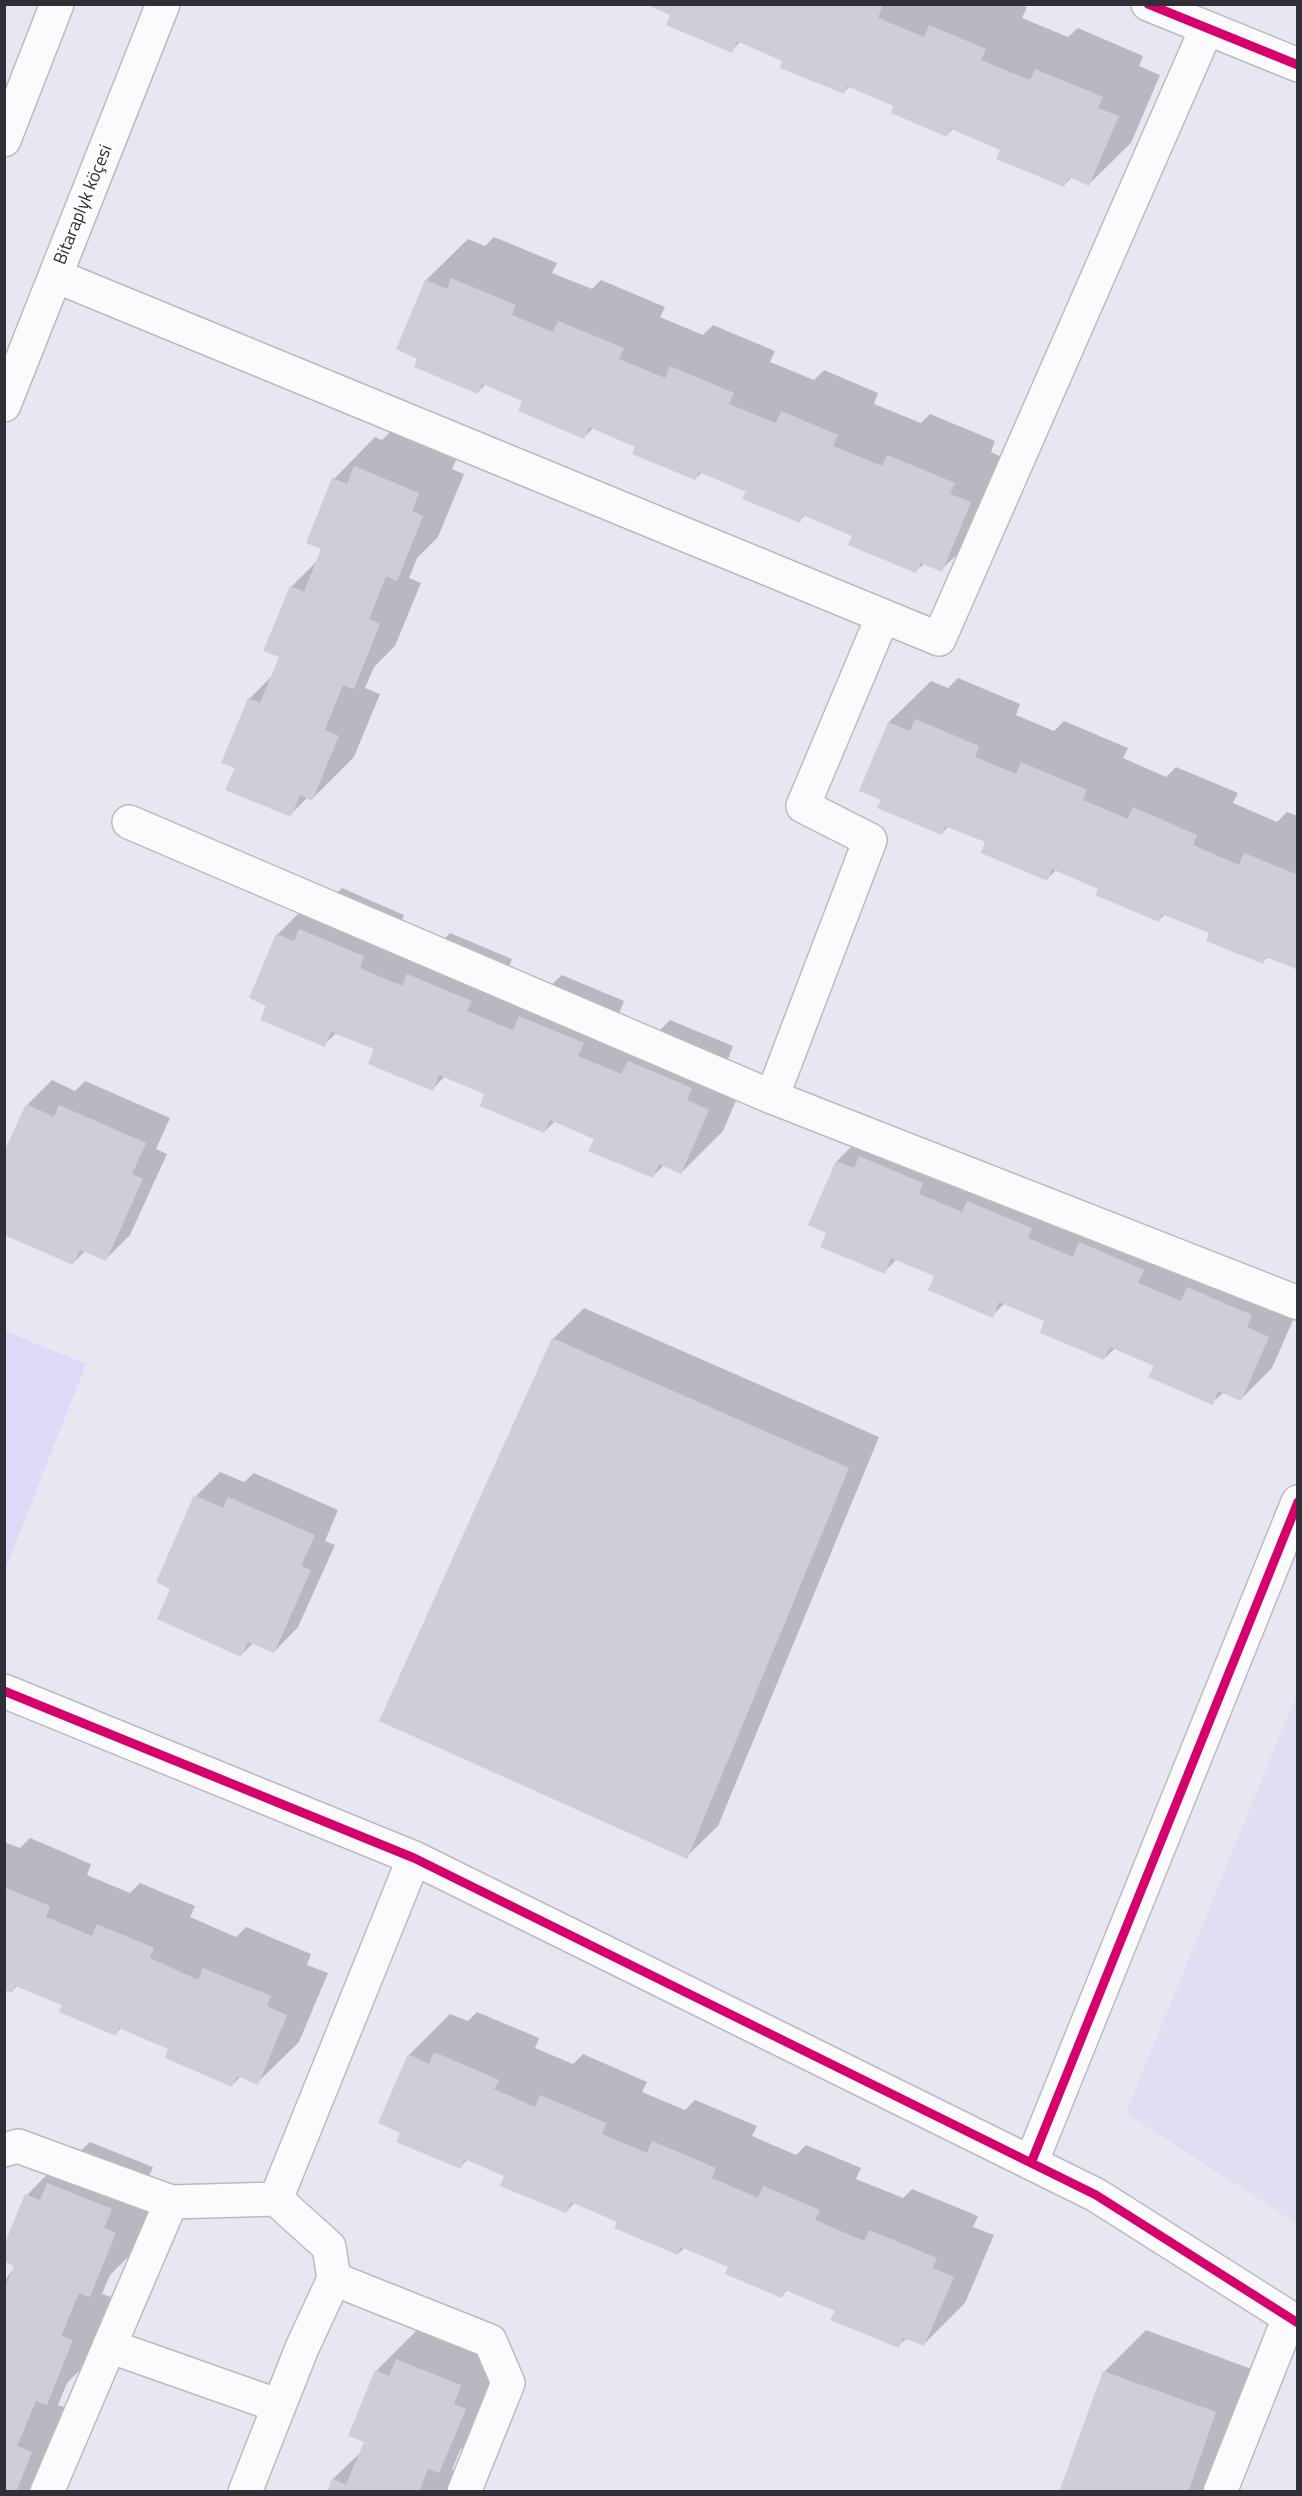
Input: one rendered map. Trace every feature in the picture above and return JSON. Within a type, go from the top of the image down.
[{"type":"main road","points":[[4,140],[57,4]]},
{"type":"main road","name":"Bitaraplyk köçesi","points":[[4,405],[163,4]]},
{"type":"main road","points":[[1148,4],[1206,30],[1298,65]]},
{"type":"main road","points":[[56,276],[939,639],[1206,30]]},
{"type":"main road","points":[[772,1097],[870,840],[803,806],[883,616]]},
{"type":"main road","points":[[129,822],[772,1097],[1298,1303]]},
{"type":"main road","points":[[1031,2163],[1298,1502]]},
{"type":"main road","points":[[4,1690],[414,1858],[1096,2195],[1293,2320],[1220,2492]]},
{"type":"main road","points":[[276,2199],[414,1858]]},
{"type":"main road","points":[[4,2150],[18,2146],[171,2202],[276,2199],[329,2247],[334,2279],[245,2492]]},
{"type":"main road","points":[[47,2492],[171,2202]]},
{"type":"main road","points":[[334,2279],[490,2341],[508,2383],[464,2492]]},
{"type":"main road","points":[[109,2346],[279,2406]]},
{"type":"shaded area","points":[[5,1331],[86,1364],[5,1570]]},
{"type":"shaded area","points":[[1297,1693],[1297,2224],[1126,2113]]},
{"type":"building","points":[[645,4],[877,4],[882,7],[878,18],[924,37],[929,25],[986,49],[981,60],[1030,80],[1035,69],[1103,97],[1098,108],[1119,116],[1089,186],[1069,177],[1064,187],[996,159],[1000,150],[951,129],[947,137],[891,113],[893,106],[847,86],[844,94],[780,68],[782,61],[737,41],[732,53],[666,25],[670,15]]},
{"type":"building","points":[[451,278],[516,305],[512,315],[553,332],[558,321],[624,348],[619,359],[665,378],[670,366],[734,393],[729,404],[776,423],[781,411],[838,435],[833,446],[882,466],[887,455],[955,483],[950,494],[971,502],[942,572],[921,563],[916,573],[848,545],[852,536],[803,515],[800,523],[742,499],[746,492],[699,472],[695,480],[632,454],[635,447],[589,427],[584,439],[518,411],[522,401],[482,384],[478,394],[414,367],[417,359],[396,349],[425,280],[447,289]]},
{"type":"building","points":[[354,466],[419,493],[412,511],[423,516],[397,581],[386,576],[369,619],[380,624],[354,689],[343,685],[325,730],[339,736],[312,801],[300,795],[291,817],[225,790],[235,768],[221,763],[248,698],[260,703],[279,657],[263,651],[290,586],[304,592],[321,549],[306,543],[332,478],[347,484]]},
{"type":"building","points":[[915,719],[979,746],[975,757],[1016,774],[1021,762],[1087,790],[1083,800],[1128,819],[1133,807],[1197,835],[1193,845],[1239,865],[1244,853],[1298,875],[1298,970],[1266,957],[1263,964],[1206,941],[1209,933],[1162,914],[1159,922],[1095,895],[1098,889],[1052,869],[1047,881],[981,853],[985,842],[945,826],[942,835],[877,808],[881,800],[859,791],[888,722],[910,731]]},
{"type":"building","points":[[299,929],[364,956],[360,968],[402,986],[407,974],[472,1001],[467,1011],[513,1030],[519,1016],[584,1043],[578,1056],[621,1074],[628,1061],[692,1088],[687,1100],[709,1110],[681,1174],[659,1164],[653,1178],[588,1151],[594,1139],[550,1120],[544,1133],[480,1106],[484,1094],[439,1075],[433,1091],[368,1064],[374,1049],[331,1032],[325,1047],[260,1020],[266,1006],[249,998],[276,934],[294,941]]},
{"type":"building","points":[[26,1104],[54,1117],[59,1105],[146,1143],[132,1174],[143,1179],[106,1261],[80,1250],[73,1265],[4,1235],[4,1152]]},
{"type":"building","points":[[859,1156],[923,1183],[919,1194],[962,1212],[967,1201],[1032,1228],[1028,1238],[1073,1257],[1079,1242],[1144,1270],[1138,1283],[1181,1301],[1187,1287],[1252,1315],[1247,1327],[1269,1337],[1241,1401],[1218,1391],[1213,1405],[1148,1377],[1154,1366],[1110,1347],[1104,1360],[1040,1333],[1044,1321],[999,1302],[993,1318],[928,1290],[934,1276],[891,1258],[885,1274],[820,1247],[826,1233],[808,1225],[836,1161],[854,1168]]},
{"type":"building","points":[[552,1338],[849,1468],[687,1859],[379,1721]]},
{"type":"building","points":[[194,1495],[223,1508],[228,1497],[315,1535],[301,1566],[311,1570],[274,1653],[248,1642],[241,1657],[157,1619],[170,1589],[156,1582]]},
{"type":"building","points":[[4,1887],[50,1906],[46,1917],[92,1936],[97,1924],[154,1948],[150,1958],[198,1980],[203,1968],[271,1996],[267,2006],[287,2015],[258,2085],[237,2076],[232,2087],[165,2058],[168,2049],[119,2028],[116,2036],[59,2012],[62,2005],[15,1986],[12,1993],[4,1990]]},
{"type":"building","points":[[434,2052],[499,2080],[494,2089],[535,2107],[540,2095],[606,2123],[602,2134],[647,2153],[652,2141],[716,2168],[712,2178],[758,2198],[763,2186],[820,2210],[815,2220],[864,2241],[869,2230],[937,2258],[933,2268],[954,2277],[924,2346],[903,2338],[899,2348],[830,2320],[835,2311],[785,2290],[782,2298],[725,2274],[728,2267],[681,2247],[678,2255],[614,2228],[617,2222],[571,2202],[566,2213],[500,2186],[504,2176],[464,2159],[461,2169],[396,2142],[400,2133],[378,2123],[408,2054],[429,2064]]},
{"type":"building","points":[[47,2183],[112,2209],[104,2228],[116,2233],[90,2297],[79,2293],[61,2336],[73,2340],[47,2405],[36,2401],[17,2446],[32,2452],[16,2492],[4,2492],[4,2289],[14,2266],[4,2261],[4,2245],[25,2194],[40,2200]]},
{"type":"building","points":[[396,2359],[461,2385],[454,2404],[466,2409],[439,2473],[428,2469],[419,2492],[327,2492],[332,2478],[346,2485],[364,2442],[348,2436],[375,2370],[389,2376]]},
{"type":"building","points":[[1103,2371],[1216,2412],[1188,2492],[1059,2492]]},
{"type":"cycle path","points":[[1148,4],[1298,65]]},
{"type":"cycle path","points":[[1031,2163],[1298,1502]]},
{"type":"cycle path","points":[[4,1691],[414,1858],[1096,2195],[1298,2323]]}]
